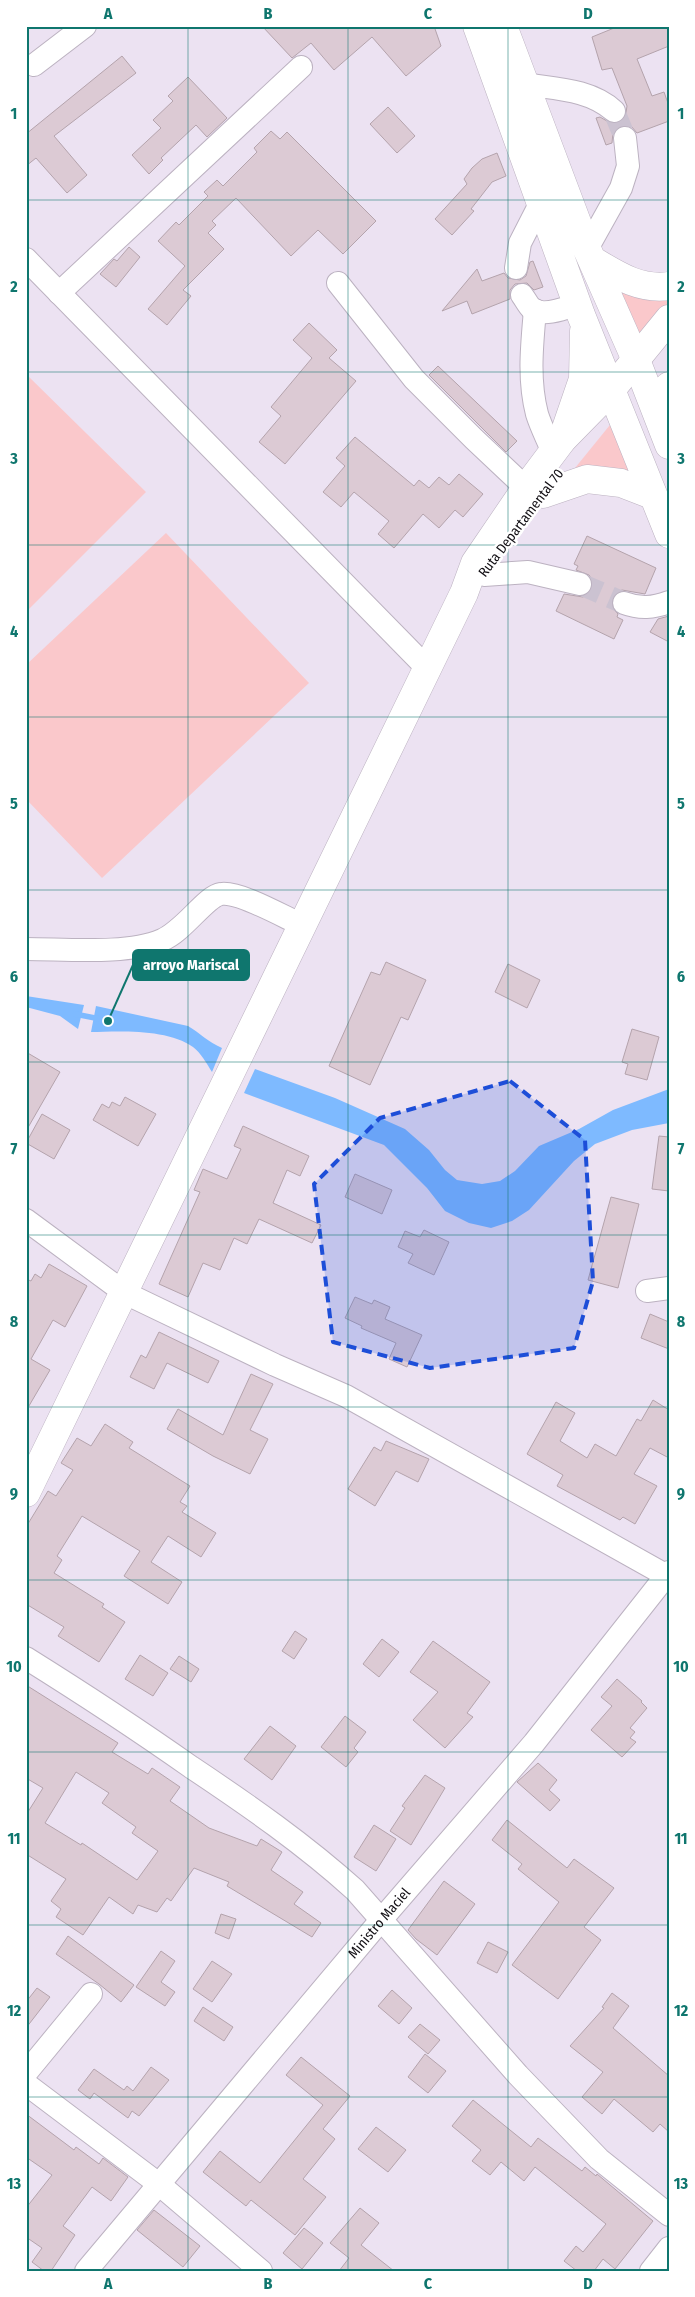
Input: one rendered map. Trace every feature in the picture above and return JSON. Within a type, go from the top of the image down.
[{"type":"main road","points":[[477,26],[579,309],[669,534]]},
{"type":"main road","points":[[503,26],[589,254],[639,368],[668,442]]},
{"type":"main road","points":[[589,254],[625,280],[656,288],[669,286]]},
{"type":"main road","points":[[557,447],[583,379],[584,335],[579,309]]},
{"type":"main road","points":[[639,368],[669,319]]},
{"type":"main road","name":"Ruta Departamental 70","points":[[464,593],[475,563],[535,491],[564,467],[614,398],[639,368],[669,344]]},
{"type":"main road","points":[[668,442],[669,386]]},
{"type":"main road","name":"Ruta Departamental 70","points":[[464,593],[484,575],[535,491],[557,447],[614,398]]},
{"type":"main road","points":[[535,491],[587,479],[622,483],[652,495]]},
{"type":"main road","points":[[26,1493],[464,593]]},
{"type":"street","points":[[34,65],[85,26]]},
{"type":"street","points":[[59,293],[301,67]]},
{"type":"street","points":[[524,84],[584,94],[614,111]]},
{"type":"street","points":[[589,254],[621,188],[628,166],[625,138]]},
{"type":"street","points":[[516,268],[520,243],[541,202]]},
{"type":"street","points":[[26,259],[427,668]]},
{"type":"street","points":[[338,283],[414,379],[474,439],[535,491]]},
{"type":"street","points":[[557,447],[537,414],[531,381],[529,302],[545,312],[579,309]]},
{"type":"street","points":[[484,575],[528,572],[580,584]]},
{"type":"street","points":[[624,603],[636,608],[650,607],[669,602]]},
{"type":"street","points":[[26,949],[139,947],[163,940],[183,928],[212,898],[220,894],[232,893],[302,925]]},
{"type":"street","points":[[26,1220],[125,1293],[275,1365],[346,1396],[668,1575]]},
{"type":"street","points":[[647,1291],[669,1288]]},
{"type":"street","name":"Ministro Maciel","points":[[86,2271],[381,1920],[534,1744],[668,1575]]},
{"type":"street","points":[[26,1658],[105,1708],[264,1816],[340,1877],[355,1890],[518,2075],[586,2145],[599,2158],[669,2215]]},
{"type":"street","points":[[26,2073],[91,1994]]},
{"type":"street","points":[[26,2084],[160,2185],[261,2271]]},
{"type":"street","points":[[651,2271],[669,2248]]},
{"type":"highlighted area","points":[[510,1081],[585,1140],[593,1281],[574,1348],[430,1368],[333,1342],[314,1184],[380,1118]]},
{"type":"shaded area","points":[[611,278],[669,292],[669,303],[636,341]]},
{"type":"shaded area","points":[[26,374],[146,492],[26,612]]},
{"type":"shaded area","points":[[614,420],[635,479],[613,469],[591,466],[575,468]]},
{"type":"shaded area","points":[[166,533],[309,683],[102,878],[26,799],[26,665]]},
{"type":"water","points":[[26,996],[84,1005],[78,1029],[60,1016],[26,1007]]},
{"type":"water","points":[[96,1006],[188,1026],[222,1048],[212,1072],[196,1049],[183,1041],[171,1037],[144,1032],[91,1032]]},
{"type":"water","points":[[255,1069],[335,1098],[405,1129],[429,1150],[445,1170],[457,1180],[482,1184],[500,1181],[515,1171],[539,1146],[579,1129],[613,1110],[669,1089],[669,1123],[632,1130],[595,1144],[574,1161],[529,1210],[512,1221],[491,1228],[469,1223],[445,1211],[427,1188],[384,1145],[244,1093]]},
{"type":"building","points":[[262,26],[434,26],[441,46],[406,76],[372,37],[334,70],[311,43],[292,58]]},
{"type":"building","points":[[619,26],[669,26],[669,46],[637,59],[652,96],[664,92],[669,106],[669,121],[637,133],[631,126],[623,125],[613,132],[612,143],[606,145],[596,118],[600,117],[612,124],[619,123],[625,119],[627,106],[612,68],[602,70],[592,37]]},
{"type":"building","points":[[122,56],[136,73],[54,136],[87,175],[67,193],[36,158],[26,166],[26,134]]},
{"type":"building","points":[[188,77],[227,118],[207,137],[196,125],[161,158],[163,160],[149,174],[132,155],[161,128],[153,120],[173,101],[168,96]]},
{"type":"building","points":[[388,107],[415,136],[397,153],[370,124]]},
{"type":"building","points":[[271,131],[280,139],[287,132],[376,221],[343,254],[318,230],[291,256],[236,198],[212,221],[216,225],[208,233],[224,249],[183,290],[191,296],[167,325],[148,309],[185,266],[158,241],[176,222],[179,225],[208,196],[204,192],[217,180],[223,186],[257,152],[254,148]]},
{"type":"building","points":[[497,153],[506,176],[492,182],[471,209],[474,211],[452,235],[435,219],[467,184],[464,179],[472,168],[482,159]]},
{"type":"building","points":[[129,247],[140,257],[116,287],[100,274],[114,259],[117,261]]},
{"type":"building","points":[[533,261],[543,287],[534,290],[527,283],[515,284],[510,290],[510,299],[472,314],[467,301],[442,311],[477,269],[482,281],[504,273],[508,278],[520,280],[526,276],[530,262]]},
{"type":"building","points":[[309,323],[337,350],[329,358],[356,381],[285,464],[259,442],[281,416],[271,407],[312,358],[293,340]]},
{"type":"building","points":[[438,366],[517,441],[506,452],[429,375]]},
{"type":"building","points":[[355,437],[414,486],[419,480],[429,488],[439,477],[449,485],[459,474],[483,494],[463,517],[455,510],[439,528],[423,514],[394,548],[378,534],[389,521],[354,492],[341,507],[323,492],[345,466],[336,458]]},
{"type":"building","points":[[587,536],[656,568],[645,594],[622,590],[612,598],[611,606],[618,614],[617,617],[623,620],[614,639],[556,611],[564,594],[583,597],[593,587],[593,581],[589,575],[576,570],[578,566],[574,564]]},
{"type":"building","points":[[669,616],[669,642],[650,632],[658,619]]},
{"type":"building","points":[[386,962],[426,980],[408,1020],[401,1017],[370,1085],[329,1066],[371,972],[380,975]]},
{"type":"building","points":[[508,964],[540,980],[527,1008],[495,992]]},
{"type":"building","points":[[632,1029],[659,1037],[647,1080],[625,1074],[628,1064],[622,1062]]},
{"type":"building","points":[[26,1052],[60,1072],[26,1131]]},
{"type":"building","points":[[125,1097],[156,1114],[138,1146],[93,1120],[102,1104],[109,1108],[112,1102],[120,1106]]},
{"type":"building","points":[[42,1114],[70,1130],[54,1159],[26,1143]]},
{"type":"building","points":[[243,1126],[309,1156],[300,1176],[287,1170],[273,1203],[321,1225],[312,1243],[259,1219],[247,1244],[234,1238],[220,1270],[203,1263],[188,1297],[159,1284],[200,1192],[194,1190],[203,1169],[227,1179],[241,1149],[234,1146]]},
{"type":"building","points":[[659,1136],[669,1137],[669,1191],[652,1189]]},
{"type":"building","points":[[355,1174],[392,1190],[382,1214],[345,1197]]},
{"type":"building","points":[[611,1197],[639,1204],[618,1288],[588,1280]]},
{"type":"building","points":[[424,1230],[449,1242],[434,1275],[408,1263],[413,1254],[398,1247],[405,1231],[420,1237]]},
{"type":"building","points":[[49,1264],[87,1286],[65,1327],[53,1320],[31,1359],[50,1370],[26,1411],[26,1279],[31,1281],[35,1274],[41,1278]]},
{"type":"building","points":[[355,1297],[372,1304],[374,1300],[390,1307],[385,1319],[422,1335],[407,1367],[389,1359],[396,1343],[361,1328],[362,1326],[345,1318]]},
{"type":"building","points":[[650,1314],[669,1322],[669,1349],[641,1338]]},
{"type":"building","points":[[159,1332],[219,1361],[208,1383],[167,1363],[154,1389],[130,1377],[141,1355],[146,1358]]},
{"type":"building","points":[[251,1374],[273,1384],[250,1430],[268,1439],[250,1474],[213,1456],[167,1429],[178,1409],[223,1435]]},
{"type":"building","points":[[653,1400],[669,1410],[669,1458],[650,1448],[634,1474],[657,1486],[635,1524],[623,1517],[620,1520],[557,1486],[563,1475],[527,1454],[556,1402],[575,1413],[560,1441],[587,1458],[595,1444],[616,1456],[637,1419],[641,1421]]},
{"type":"building","points":[[105,1424],[133,1442],[129,1448],[190,1486],[180,1502],[187,1506],[182,1512],[216,1533],[201,1557],[168,1536],[151,1562],[182,1582],[168,1604],[124,1576],[140,1551],[82,1516],[57,1556],[62,1560],[54,1573],[104,1604],[102,1607],[125,1622],[99,1662],[58,1636],[64,1627],[26,1604],[26,1527],[48,1491],[56,1496],[73,1470],[61,1463],[77,1438],[91,1446]]},
{"type":"building","points":[[386,1441],[429,1459],[418,1482],[396,1471],[375,1506],[348,1489],[374,1447],[381,1451]]},
{"type":"building","points":[[295,1631],[307,1639],[294,1659],[282,1651]]},
{"type":"building","points":[[382,1639],[399,1652],[379,1677],[363,1664]]},
{"type":"building","points":[[433,1641],[490,1682],[467,1713],[473,1717],[445,1748],[413,1720],[438,1692],[410,1672]]},
{"type":"building","points":[[140,1655],[168,1673],[153,1696],[125,1679]]},
{"type":"building","points":[[179,1656],[199,1669],[191,1682],[170,1669]]},
{"type":"building","points":[[617,1679],[642,1701],[647,1708],[630,1728],[635,1732],[630,1738],[636,1742],[622,1757],[591,1730],[612,1706],[601,1697]]},
{"type":"building","points":[[26,1685],[118,1743],[112,1752],[148,1774],[152,1768],[180,1787],[170,1801],[209,1828],[257,1846],[261,1839],[282,1852],[271,1870],[303,1892],[294,1904],[321,1923],[312,1937],[227,1886],[229,1882],[194,1868],[171,1901],[167,1898],[157,1912],[138,1905],[133,1914],[109,1897],[83,1935],[56,1917],[61,1909],[51,1901],[66,1879],[26,1854],[26,1815],[43,1788],[26,1778]],"holes":[[[76,1772],[109,1793],[102,1803],[136,1827],[132,1833],[158,1851],[137,1880],[82,1843],[81,1845],[45,1823]]]},
{"type":"building","points":[[345,1716],[366,1732],[354,1748],[358,1752],[346,1767],[321,1747]]},
{"type":"building","points":[[270,1726],[296,1746],[272,1780],[244,1759]]},
{"type":"building","points":[[538,1763],[557,1780],[549,1790],[560,1800],[550,1811],[517,1782]]},
{"type":"building","points":[[425,1775],[445,1788],[411,1845],[390,1831],[405,1808],[402,1806]]},
{"type":"building","points":[[507,1820],[567,1868],[574,1859],[614,1888],[584,1927],[601,1940],[558,1999],[512,1965],[559,1902],[518,1869],[522,1864],[492,1840]]},
{"type":"building","points":[[374,1825],[396,1839],[376,1871],[354,1857]]},
{"type":"building","points":[[444,1881],[475,1904],[437,1955],[416,1939],[408,1930]]},
{"type":"building","points":[[221,1914],[236,1919],[229,1939],[215,1933]]},
{"type":"building","points":[[68,1936],[134,1985],[121,2002],[56,1954]]},
{"type":"building","points":[[488,1942],[508,1952],[497,1973],[477,1963]]},
{"type":"building","points":[[161,1951],[175,1961],[161,1982],[175,1992],[165,2006],[136,1987]]},
{"type":"building","points":[[212,1961],[232,1974],[212,2002],[193,1989]]},
{"type":"building","points":[[37,1988],[50,1997],[26,2028],[26,2002]]},
{"type":"building","points":[[392,1990],[412,2008],[399,2024],[378,2006]]},
{"type":"building","points":[[612,1993],[629,2006],[613,2028],[669,2076],[669,2132],[660,2124],[653,2132],[614,2099],[602,2114],[582,2097],[603,2072],[570,2046],[604,2008],[602,2007]]},
{"type":"building","points":[[203,2007],[233,2027],[224,2041],[194,2021]]},
{"type":"building","points":[[420,2024],[440,2040],[428,2054],[408,2037]]},
{"type":"building","points":[[425,2054],[446,2071],[428,2093],[408,2077]]},
{"type":"building","points":[[301,2057],[350,2096],[323,2129],[335,2139],[303,2179],[326,2197],[295,2235],[251,2200],[246,2206],[203,2172],[220,2151],[260,2183],[323,2105],[286,2075]]},
{"type":"building","points":[[151,2067],[169,2080],[139,2116],[132,2111],[128,2118],[94,2093],[90,2099],[78,2090],[94,2069],[124,2090],[127,2086],[133,2091]]},
{"type":"building","points":[[473,2100],[531,2147],[538,2138],[582,2171],[585,2167],[596,2176],[597,2174],[653,2221],[615,2269],[603,2259],[594,2271],[577,2271],[564,2261],[576,2246],[583,2252],[606,2224],[535,2167],[524,2181],[501,2162],[490,2175],[472,2161],[481,2150],[452,2126]]},
{"type":"building","points":[[26,2114],[74,2150],[76,2147],[99,2164],[103,2158],[128,2177],[111,2201],[92,2187],[63,2226],[75,2235],[51,2271],[44,2271],[32,2262],[42,2248],[26,2237],[26,2208],[52,2175],[26,2157]]},
{"type":"building","points":[[376,2127],[406,2150],[388,2172],[358,2149]]},
{"type":"building","points":[[360,2208],[379,2223],[361,2245],[394,2271],[339,2271],[349,2258],[330,2243]]},
{"type":"building","points":[[154,2210],[200,2246],[183,2267],[137,2230]]},
{"type":"building","points":[[304,2228],[323,2243],[302,2269],[283,2253]]},
{"type":"waterway","points":[[75,1014],[100,1019]]},
{"type":"tunnel","points":[[614,111],[625,138]]},
{"type":"tunnel","points":[[580,584],[624,603]]},
{"type":"place","name":"arroyo Mariscal","points":[[108,1021]]}]
